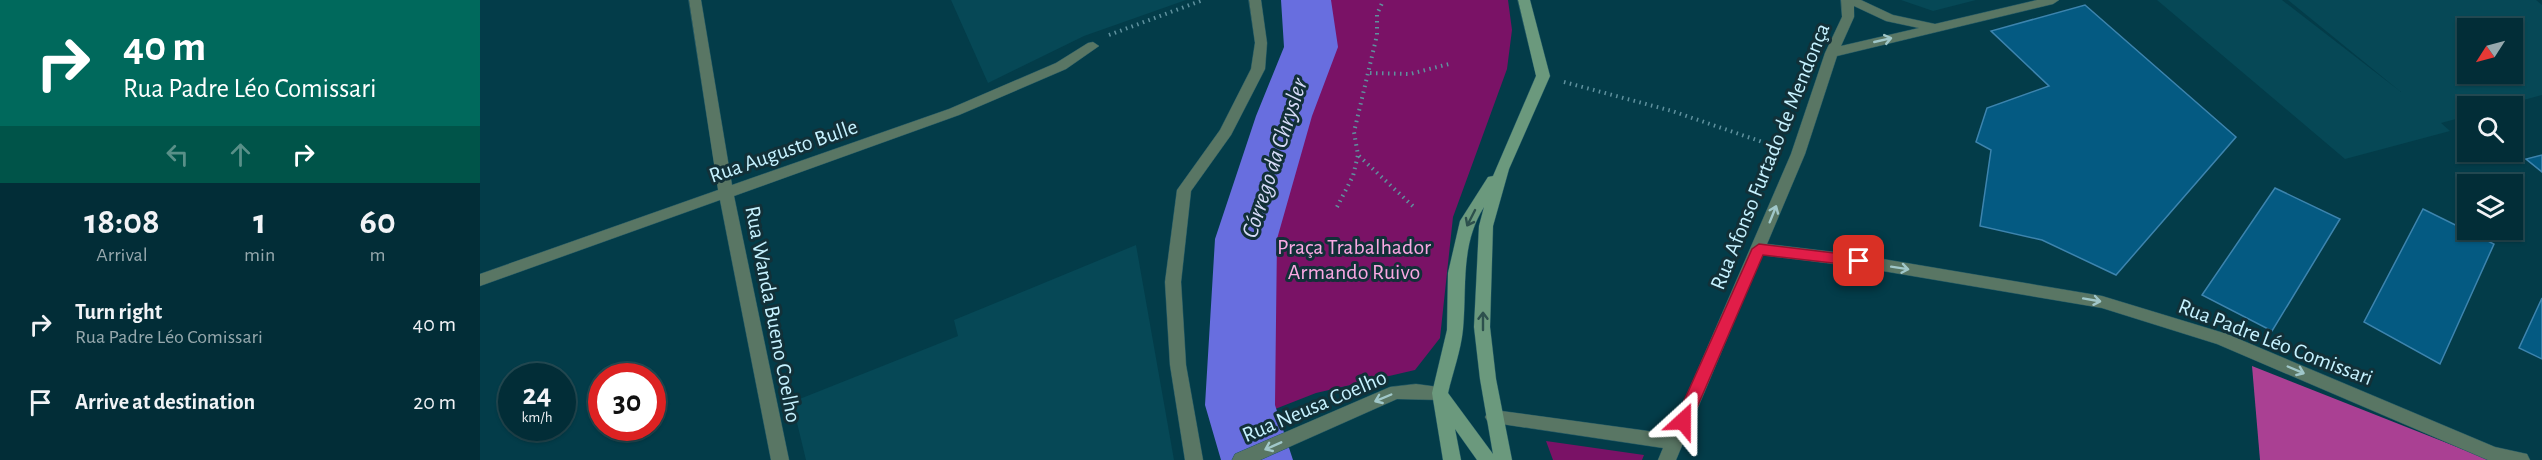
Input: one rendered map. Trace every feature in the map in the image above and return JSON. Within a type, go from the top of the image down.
[{"type":"main road","points":[[1503,460],[1494,417],[1482,327],[1486,226],[1502,169],[1543,76],[1524,0]]},
{"type":"main road","points":[[1452,460],[1440,393],[1455,330],[1456,273],[1467,221],[1502,169]]},
{"type":"main road","points":[[1440,393],[1487,460]]},
{"type":"street","name":"Rua Wanda Bueno Coelho","points":[[694,0],[726,192],[780,460]]},
{"type":"street","points":[[1194,460],[1178,365],[1173,282],[1184,190],[1226,132],[1258,69],[1261,43],[1255,0]]},
{"type":"street","points":[[1849,0],[1890,18],[1936,27]]},
{"type":"street","name":"Rua Afonso Furtado de Mendonça","points":[[1666,460],[1759,249],[1798,154],[1831,52],[1848,17],[1849,0]]},
{"type":"street","points":[[1831,52],[2053,0]]},
{"type":"street","name":"Rua Augusto Bulle","points":[[480,280],[954,112],[1060,66],[1094,46]]},
{"type":"street","name":"Rua Padre Léo Comissari","points":[[1759,249],[1859,261],[2102,302],[2221,339],[2493,454],[2521,460]]},
{"type":"street","name":"Rua Neusa Coelho","points":[[1241,460],[1396,392],[1440,393]]},
{"type":"street","points":[[1494,417],[1674,442]]},
{"type":"path","points":[[1094,46],[1108,35],[1203,0]]},
{"type":"path","points":[[1337,207],[1353,176],[1358,155],[1354,132],[1370,73],[1377,35],[1377,14],[1383,1]]},
{"type":"path","points":[[1370,73],[1411,75],[1430,72],[1449,64]]},
{"type":"path","points":[[1543,76],[1672,111],[1798,154]]},
{"type":"path","points":[[1358,155],[1416,209]]},
{"type":"shaded area","points":[[951,0],[1186,0],[1084,36],[988,83]]},
{"type":"shaded area","points":[[1901,0],[1976,0],[1933,11]]},
{"type":"shaded area","points":[[2157,0],[2282,0],[2401,92],[2288,0],[2536,0],[2542,5],[2542,95],[2523,100],[2523,96],[2457,96],[2457,119],[2441,123],[2450,131],[2345,159]]},
{"type":"shaded area","points":[[1136,245],[1174,460],[806,460],[792,402],[958,336],[954,320]]},
{"type":"shaded area","points":[[2252,366],[2490,460],[2260,460]]},
{"type":"green space","name":"Praça Trabalhador Armando Ruivo","points":[[1312,0],[1508,0],[1512,30],[1507,69],[1453,217],[1440,338],[1415,370],[1316,393],[1260,415],[1261,243],[1290,161],[1320,46]]},
{"type":"green space","points":[[1546,441],[1644,455],[1642,460],[1553,460]]},
{"type":"building","points":[[2085,5],[2236,137],[2116,275],[2042,240],[1980,226],[1991,150],[1976,142],[1987,108],[2049,86],[1991,31]]},
{"type":"building","points":[[2542,155],[2542,172],[2526,159]]},
{"type":"building","points":[[2275,188],[2340,219],[2272,331],[2202,295]]},
{"type":"building","points":[[2423,209],[2457,226],[2457,240],[2486,240],[2494,244],[2440,364],[2364,322]]},
{"type":"building","points":[[2542,298],[2542,359],[2519,348]]},
{"type":"waterway","name":"Córrego da Chrysler","points":[[1257,460],[1240,405],[1246,239],[1284,116],[1311,47],[1306,0]]},
{"type":"route","points":[[1683,421],[1759,249],[1859,261]]}]
